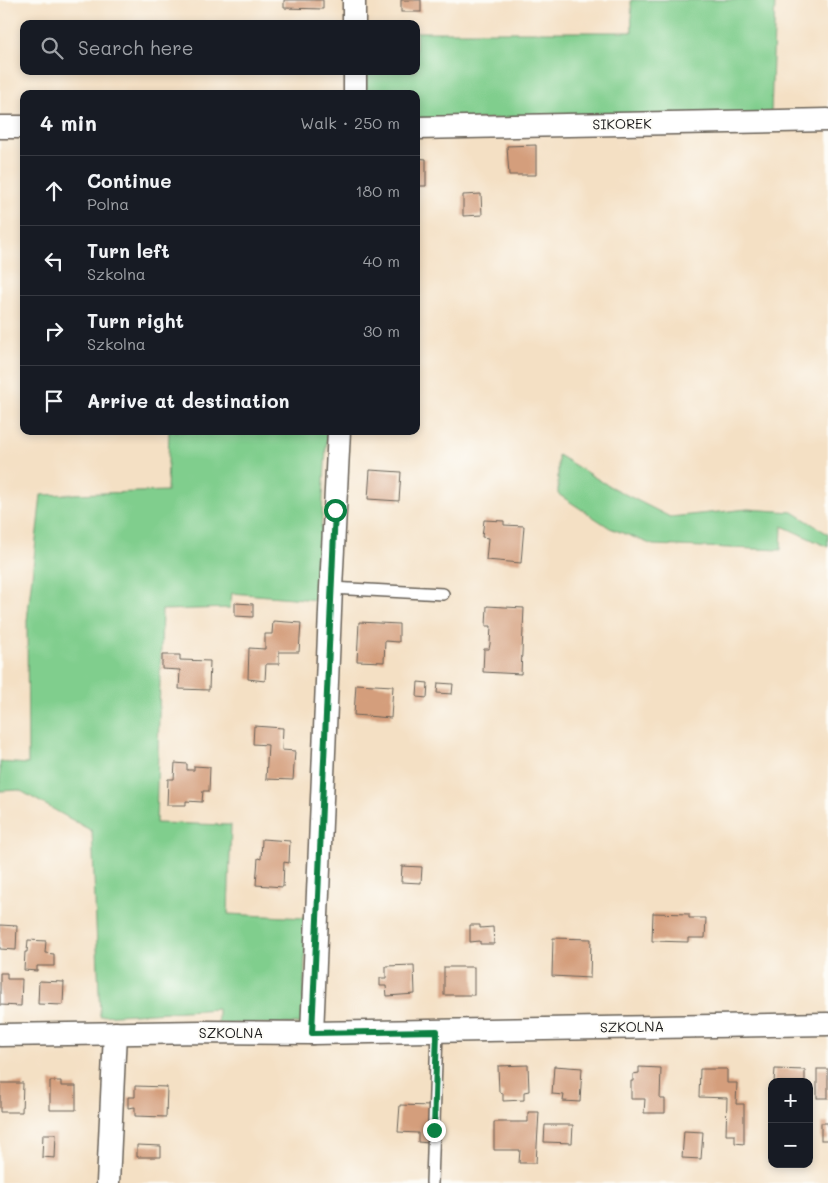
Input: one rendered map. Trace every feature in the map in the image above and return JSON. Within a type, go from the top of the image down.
[{"type":"street","points":[[354,0],[354,20]]},
{"type":"street","points":[[355,75],[355,90]]},
{"type":"street","name":"SIKOREK","points":[[420,128],[828,120]]},
{"type":"street","points":[[0,127],[20,127]]},
{"type":"street","points":[[312,1033],[339,435]]},
{"type":"street","name":"SZKOLNA","points":[[0,1035],[312,1033],[828,1024]]},
{"type":"street","points":[[108,1183],[116,1033]]},
{"type":"lane","points":[[331,588],[442,594]]},
{"type":"lane","points":[[432,1183],[437,1031]]},
{"type":"green space","points":[[631,0],[775,0],[771,114],[420,120],[420,90],[362,90],[363,75],[420,75],[420,32],[632,32]]},
{"type":"green space","points":[[169,435],[327,435],[317,600],[232,593],[230,608],[162,610],[156,823],[231,825],[228,914],[306,918],[303,1024],[218,1023],[218,1009],[100,1016],[92,831],[19,790],[0,791],[0,762],[28,764],[27,621],[41,495],[167,491]]},
{"type":"green space","points":[[558,455],[609,486],[670,517],[748,509],[793,512],[828,534],[828,547],[782,526],[781,550],[653,545],[610,528],[558,494]]},
{"type":"building","points":[[284,0],[323,0],[323,9],[284,8]]},
{"type":"building","points":[[401,0],[421,0],[421,12],[401,12]]},
{"type":"building","points":[[536,145],[536,175],[509,175],[507,146]]},
{"type":"building","points":[[420,158],[426,159],[426,186],[420,186]]},
{"type":"building","points":[[481,194],[482,215],[463,216],[463,195]]},
{"type":"building","points":[[370,470],[401,472],[399,501],[368,499]]},
{"type":"building","points":[[484,520],[504,521],[504,525],[524,526],[521,563],[486,560],[488,538],[482,537]]},
{"type":"building","points":[[235,603],[253,604],[253,617],[235,616]]},
{"type":"building","points":[[487,606],[524,608],[521,674],[483,672],[484,649],[489,649],[490,644],[491,626],[486,626]]},
{"type":"building","points":[[273,621],[301,623],[299,652],[279,652],[279,664],[266,664],[265,681],[248,679],[249,648],[265,649],[265,634],[272,634]]},
{"type":"building","points":[[359,622],[399,624],[399,642],[385,641],[384,662],[357,661]]},
{"type":"building","points":[[162,655],[180,655],[180,660],[210,661],[209,690],[179,689],[180,670],[162,669]]},
{"type":"building","points":[[418,682],[428,683],[427,698],[417,697]]},
{"type":"building","points":[[438,683],[453,684],[452,694],[437,693]]},
{"type":"building","points":[[356,684],[393,686],[391,718],[354,715]]},
{"type":"building","points":[[254,726],[283,728],[282,750],[295,751],[293,780],[266,779],[268,745],[253,744]]},
{"type":"building","points":[[175,763],[187,764],[187,770],[194,770],[194,766],[210,767],[209,791],[203,791],[202,802],[186,801],[186,805],[167,805],[168,779],[174,779]]},
{"type":"building","points":[[262,839],[290,841],[289,863],[284,862],[283,887],[256,885],[258,858],[261,859]]},
{"type":"building","points":[[402,866],[422,867],[421,883],[401,882]]},
{"type":"building","points":[[653,913],[689,914],[689,918],[706,918],[705,938],[688,938],[688,942],[652,941]]},
{"type":"building","points":[[0,925],[17,926],[16,950],[0,949]]},
{"type":"building","points":[[470,925],[480,925],[480,928],[493,927],[494,944],[480,944],[480,941],[470,942]]},
{"type":"building","points":[[553,938],[591,939],[590,978],[552,976]]},
{"type":"building","points":[[28,940],[46,941],[45,953],[54,954],[54,966],[37,966],[37,971],[24,970]]},
{"type":"building","points":[[414,965],[415,994],[387,996],[386,986],[380,986],[380,978],[386,978],[386,966]]},
{"type":"building","points":[[444,967],[474,967],[474,995],[444,995]]},
{"type":"building","points":[[0,973],[7,973],[7,979],[22,979],[21,1006],[0,1005]]},
{"type":"building","points":[[39,981],[64,982],[63,1005],[38,1004]]},
{"type":"building","points":[[528,1065],[529,1091],[524,1092],[524,1100],[503,1101],[503,1093],[499,1092],[498,1066]]},
{"type":"building","points":[[554,1066],[582,1068],[580,1102],[563,1101],[564,1095],[552,1094]]},
{"type":"building","points":[[639,1067],[661,1068],[660,1099],[665,1099],[665,1113],[644,1113],[645,1099],[631,1099],[631,1081],[633,1081],[633,1074],[639,1073]]},
{"type":"building","points":[[700,1069],[727,1069],[727,1083],[737,1083],[736,1104],[744,1104],[744,1144],[735,1143],[735,1135],[726,1135],[727,1098],[699,1097]]},
{"type":"building","points":[[775,1069],[805,1070],[805,1078],[774,1078]]},
{"type":"building","points":[[817,1069],[828,1069],[828,1098],[817,1098]]},
{"type":"building","points":[[50,1081],[61,1081],[61,1086],[76,1086],[76,1110],[50,1110]]},
{"type":"building","points":[[0,1083],[23,1083],[22,1112],[0,1112]]},
{"type":"building","points":[[135,1086],[167,1087],[166,1117],[135,1116],[135,1107],[128,1108],[128,1097],[135,1097]]},
{"type":"building","points":[[400,1105],[431,1106],[429,1143],[418,1142],[418,1133],[398,1132]]},
{"type":"building","points":[[528,1112],[539,1112],[536,1163],[519,1163],[520,1150],[494,1150],[494,1122],[528,1122]]},
{"type":"building","points":[[821,1123],[828,1123],[828,1140],[821,1140]]},
{"type":"building","points":[[545,1125],[573,1125],[572,1143],[544,1142]]},
{"type":"building","points":[[684,1131],[703,1132],[701,1159],[682,1158]]},
{"type":"building","points":[[43,1134],[56,1134],[55,1158],[42,1157]]},
{"type":"building","points":[[137,1145],[161,1146],[161,1157],[137,1157]]},
{"type":"route","points":[[335,510],[312,1033],[437,1031],[434,1130]]}]
